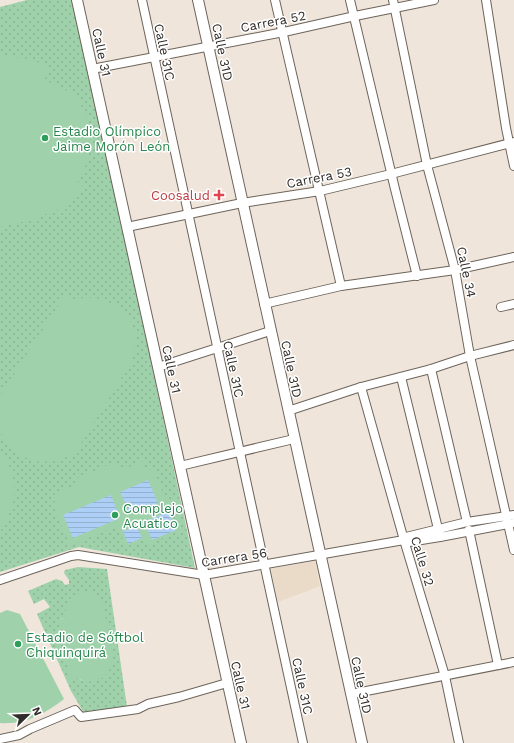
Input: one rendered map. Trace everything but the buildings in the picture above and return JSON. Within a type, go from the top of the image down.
[{"type":"street","name":"Calle 31","points":[[77,0],[241,743]]},
{"type":"street","name":"Calle 31C","points":[[142,0],[303,743]]},
{"type":"street","name":"Calle 31D","points":[[198,0],[362,743]]},
{"type":"street","points":[[275,0],[284,32],[341,286]]},
{"type":"street","points":[[350,0],[391,174],[417,276]]},
{"type":"street","name":"Carrera 52","points":[[92,69],[284,32],[355,16],[393,4],[434,0]]},
{"type":"street","points":[[486,0],[514,166]]},
{"type":"street","name":"Calle 34","points":[[393,4],[427,165],[455,270],[470,356],[510,520],[514,550]]},
{"type":"street","name":"Carrera 53","points":[[127,227],[242,203],[320,191],[427,165],[511,142]]},
{"type":"street","points":[[264,304],[341,286],[455,270],[514,257]]},
{"type":"street","points":[[501,307],[514,304]]},
{"type":"street","points":[[158,367],[270,331]]},
{"type":"street","points":[[288,411],[361,387],[514,345]]},
{"type":"street","points":[[430,369],[468,528],[498,665]]},
{"type":"street","points":[[401,377],[439,534]]},
{"type":"street","name":"Calle 32","points":[[361,387],[404,540],[445,676],[459,743]]},
{"type":"street","points":[[180,466],[294,439]]},
{"type":"street","name":"Carrera 56","points":[[0,580],[78,555],[204,576],[404,540],[406,537],[439,534],[510,520]]},
{"type":"street","points":[[351,694],[514,662]]},
{"type":"street","points":[[0,739],[19,735],[30,728],[75,710],[81,717],[138,709],[148,704],[227,683]]},
{"type":"shaded area","points":[[315,561],[320,586],[278,602],[271,569]]},
{"type":"green space","points":[[27,0],[74,0],[195,568],[79,547],[0,572],[0,7]]},
{"type":"green space","name":"Estadio Olímpico Jaime Morón León","points":[[0,55],[29,59],[49,66],[45,79],[64,92],[69,87],[78,98],[88,121],[85,123],[87,131],[91,131],[88,157],[78,182],[83,186],[72,200],[63,205],[66,212],[60,214],[57,209],[44,215],[43,213],[40,213],[40,218],[0,227]]},
{"type":"green space","points":[[65,295],[73,300],[82,298],[100,299],[116,306],[129,319],[135,331],[135,349],[132,361],[79,447],[70,455],[59,461],[39,462],[20,456],[12,449],[0,432],[0,396]]},
{"type":"green space","points":[[0,454],[9,465],[12,472],[15,493],[11,510],[0,533]]},
{"type":"green space","name":"Complejo Acuatico","points":[[143,461],[147,471],[153,468],[179,531],[148,544],[146,539],[126,547],[117,526],[70,546],[52,503],[57,501],[54,494],[77,484],[75,479],[115,462],[122,470]]},
{"type":"green space","points":[[78,567],[107,569],[127,707],[84,713],[71,691],[37,614],[50,607],[44,599],[34,604],[28,591],[56,579],[62,581],[65,585],[69,584],[69,580],[64,573],[65,570]],"holes":[[[66,618],[83,681],[78,678],[60,619]]]},
{"type":"green space","points":[[82,592],[93,593],[99,597],[104,610],[111,643],[111,667],[108,673],[102,678],[93,682],[78,678],[69,679],[60,619],[66,618],[66,608],[70,598]]},
{"type":"green space","name":"Estadio de Sóftbol Chiquinquirá","points":[[7,610],[20,614],[64,699],[42,714],[26,720],[0,723],[0,613]]},
{"type":"water","points":[[148,480],[158,503],[130,514],[120,492]]},
{"type":"water","points":[[111,495],[120,518],[73,538],[63,515]]},
{"type":"water","points":[[168,512],[176,530],[152,540],[144,522]]},
{"type":"water","points":[[137,526],[142,538],[128,544],[123,531]]},
{"type":"place","name":"Estadio Olímpico Jaime Morón León","points":[[45,138]]},
{"type":"place","name":"Coosalud","points":[[219,195]]},
{"type":"place","name":"Complejo Acuatico","points":[[115,515]]},
{"type":"place","name":"Estadio de Sóftbol Chiquinquirá","points":[[18,644]]}]
